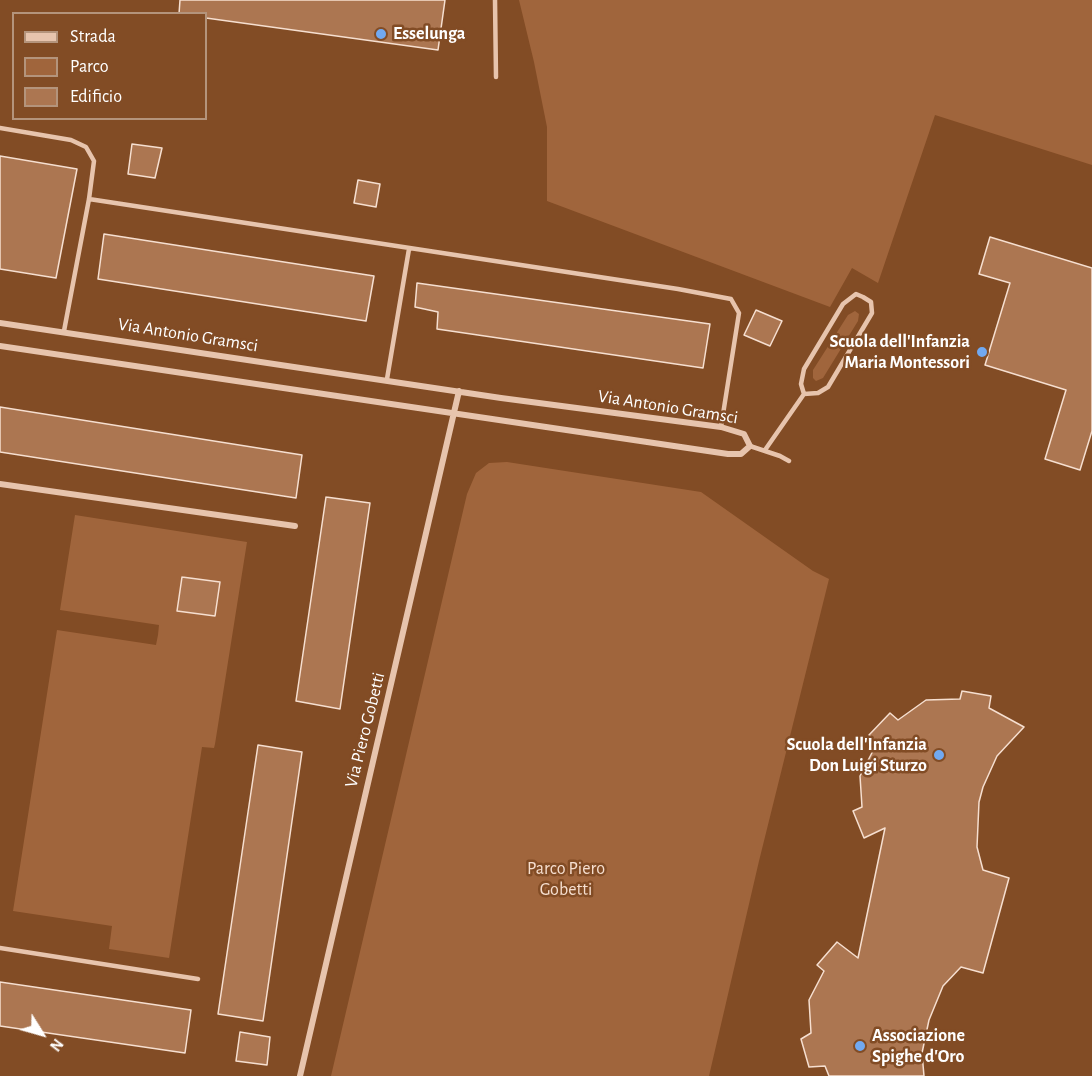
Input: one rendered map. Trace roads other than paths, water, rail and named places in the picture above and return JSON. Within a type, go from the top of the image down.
[{"type":"street","name":"Via Antonio Gramsci","points":[[0,323],[721,427],[744,434],[750,446],[741,454],[728,454],[0,346]]},
{"type":"street","name":"Via Piero Gobetti","points":[[300,1076],[459,391]]},
{"type":"street","points":[[0,483],[295,526]]},
{"type":"lane","points":[[495,0],[496,77]]},
{"type":"lane","points":[[0,128],[71,140],[86,147],[93,161],[89,199],[64,331]]},
{"type":"lane","points":[[89,199],[731,299],[740,313],[721,427]]},
{"type":"lane","points":[[387,379],[409,249]]},
{"type":"lane","points":[[856,294],[871,302],[872,313],[828,387],[818,393],[804,394],[801,384],[804,369],[843,304],[856,294]]},
{"type":"lane","points":[[765,450],[804,394]]},
{"type":"lane","points":[[750,446],[789,461]]},
{"type":"lane","points":[[0,948],[198,979]]},
{"type":"place","name":"Esselunga","points":[[381,34]]},
{"type":"place","name":"Scuola dell'Infanzia Maria Montessori","points":[[982,352]]},
{"type":"place","name":"Scuola dell'Infanzia Don Luigi Sturzo","points":[[939,755]]},
{"type":"place","name":"Associazione Spighe d'Oro","points":[[860,1046]]},
{"type":"park label","name":"Parco Piero Gobetti","points":[[566,879]]}]
